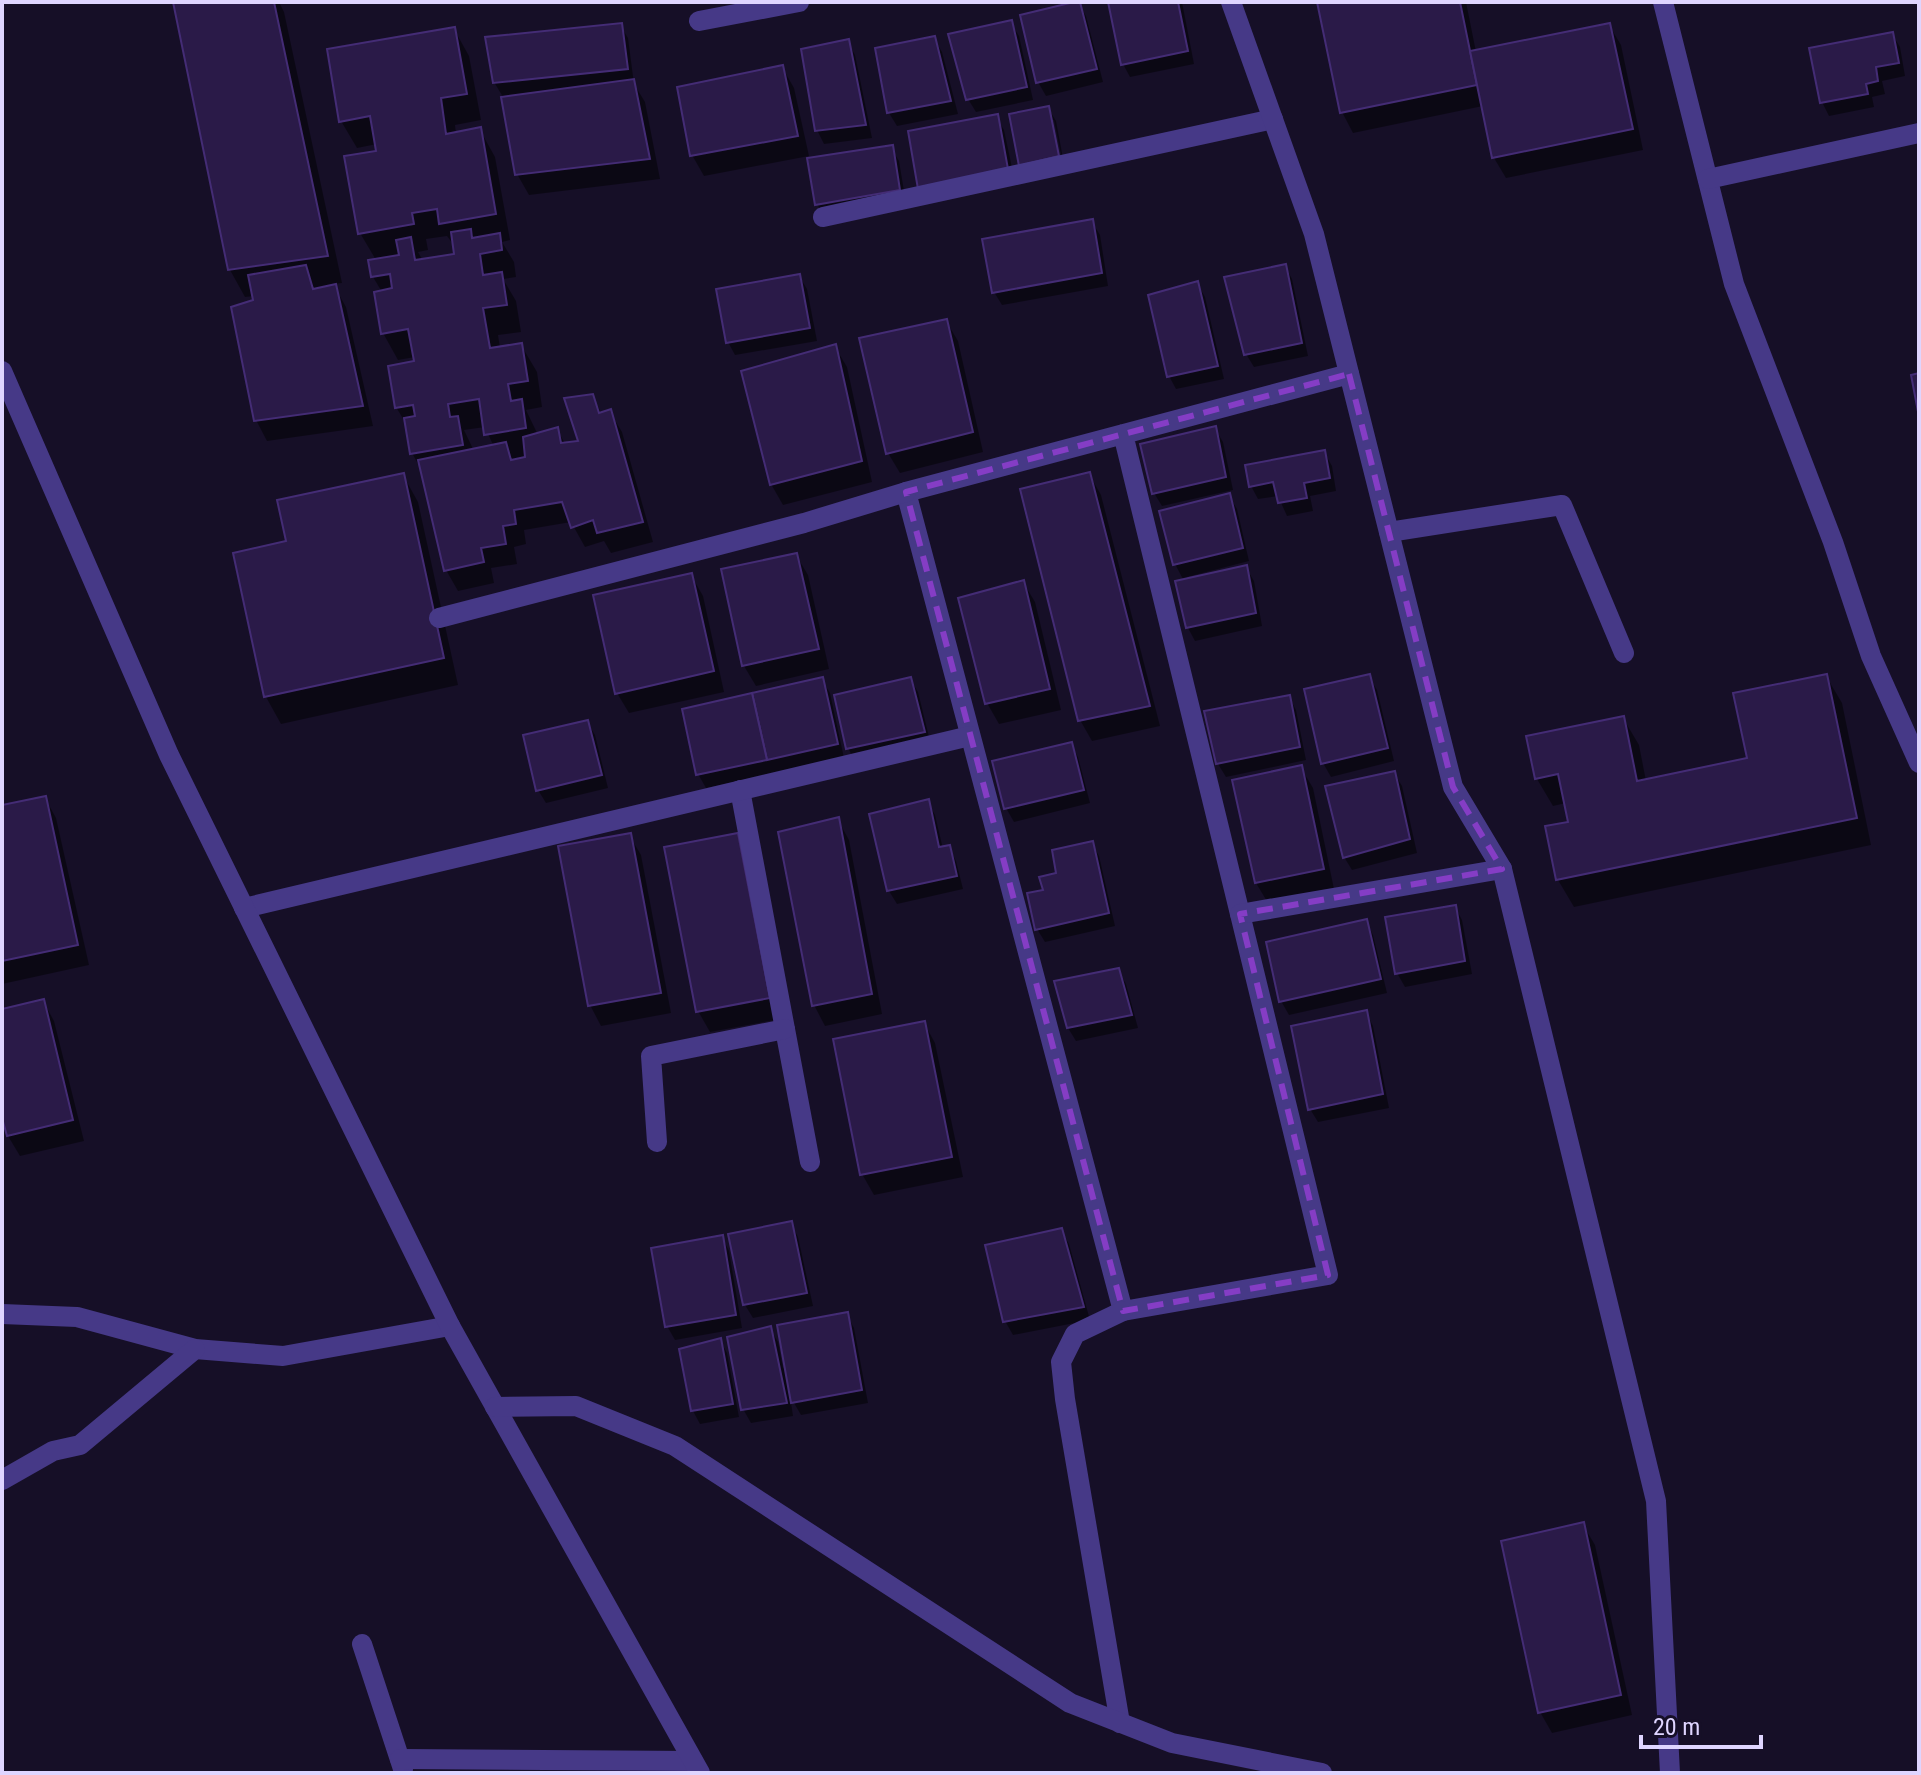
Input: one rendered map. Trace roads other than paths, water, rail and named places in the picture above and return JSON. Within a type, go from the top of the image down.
[{"type":"street","points":[[699,21],[799,2]]},
{"type":"street","points":[[1231,2],[1314,234],[1453,787],[1502,869],[1656,1501],[1670,1773]]},
{"type":"street","points":[[1663,2],[1734,284],[1833,542],[1871,656],[1919,763]]},
{"type":"street","points":[[823,217],[1273,119]]},
{"type":"street","points":[[1708,179],[1919,133]]},
{"type":"street","points":[[2,371],[169,755],[450,1326],[696,1767],[402,1766],[362,1644]]},
{"type":"street","points":[[439,618],[804,523],[906,492],[1349,374]]},
{"type":"street","points":[[1120,1723],[1061,1362],[1075,1334],[1123,1311],[1328,1275],[1123,434]]},
{"type":"street","points":[[906,492],[1123,1311]]},
{"type":"street","points":[[1389,532],[1562,505],[1624,653]]},
{"type":"street","points":[[244,908],[970,736]]},
{"type":"street","points":[[740,790],[810,1162]]},
{"type":"street","points":[[1240,914],[1502,869]]},
{"type":"street","points":[[657,1142],[651,1056],[785,1029]]},
{"type":"street","points":[[2,1314],[77,1317],[195,1349],[283,1356],[450,1326]]},
{"type":"street","points":[[2,1480],[53,1451],[80,1445],[195,1349]]},
{"type":"street","points":[[495,1407],[576,1406],[675,1446],[1070,1703],[1172,1743],[1322,1773]]}]
